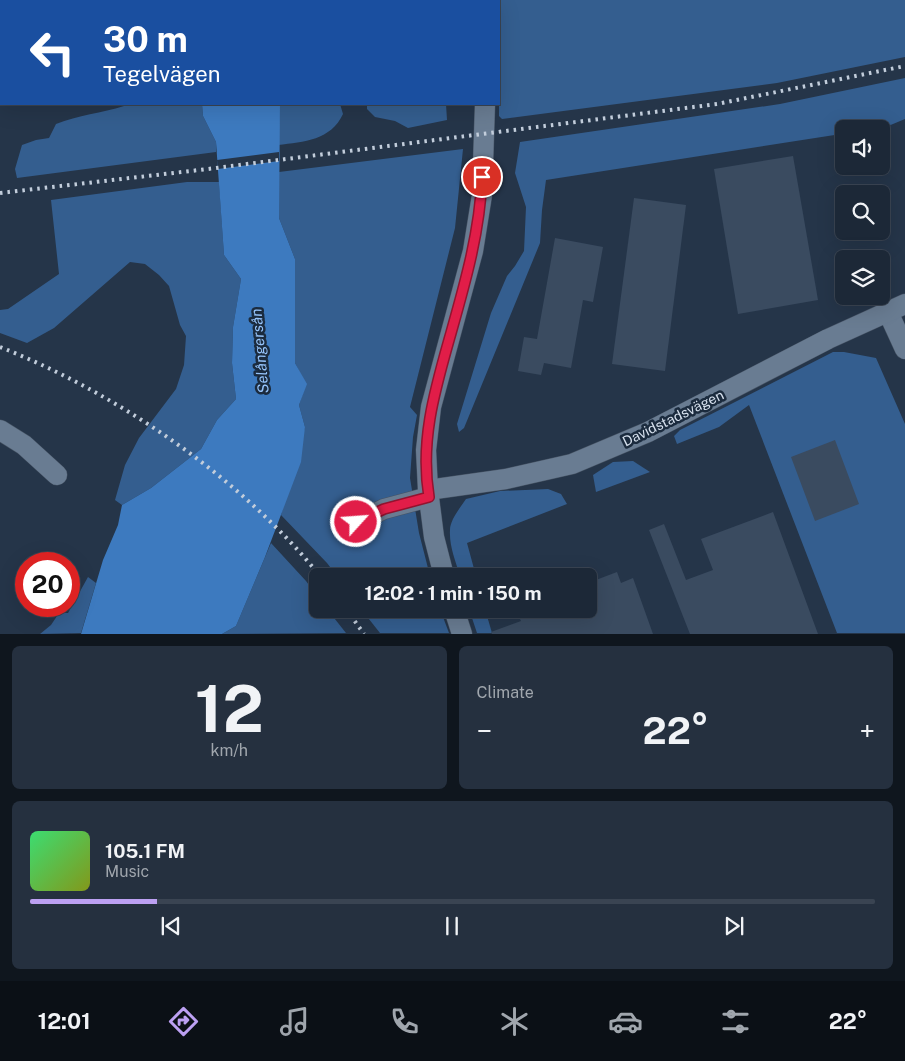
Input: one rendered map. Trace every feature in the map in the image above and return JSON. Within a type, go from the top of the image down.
[{"type":"street","points":[[442,568],[434,536],[426,450],[431,407],[473,251],[482,195],[485,105]]},
{"type":"street","points":[[897,308],[903,336]]},
{"type":"street","name":"Davidstadsvägen","points":[[356,522],[384,509],[429,494],[572,464],[648,432],[828,339],[897,308]]},
{"type":"street","points":[[0,430],[24,445],[57,475]]},
{"type":"street","points":[[457,618],[462,634]]},
{"type":"shaded area","points":[[500,0],[905,0],[905,57],[777,83],[502,119],[499,116]]},
{"type":"shaded area","points":[[905,78],[905,119],[890,125],[890,120],[835,120],[835,135],[546,180],[540,243],[464,428],[459,432],[457,424],[491,313],[507,276],[524,251],[526,207],[515,173],[520,142],[780,104]]},
{"type":"shaded area","points":[[202,105],[203,116],[216,142],[216,152],[17,178],[15,169],[22,145],[49,138],[56,124],[124,106]]},
{"type":"shaded area","points":[[280,105],[340,105],[343,114],[338,123],[324,134],[307,141],[278,145]]},
{"type":"shaded area","points":[[367,105],[446,105],[447,120],[408,128],[395,121],[375,117],[367,109]]},
{"type":"shaded area","points":[[463,149],[455,228],[410,407],[417,415],[413,437],[410,478],[419,533],[428,568],[331,568],[281,515],[305,427],[299,405],[306,384],[295,363],[295,259],[279,218],[279,172]]},
{"type":"shaded area","points":[[187,182],[219,182],[224,255],[241,279],[233,327],[232,363],[236,399],[217,420],[201,449],[151,488],[122,505],[115,500],[125,465],[139,438],[176,389],[184,365],[186,336],[180,325],[169,286],[145,264],[130,262],[54,328],[27,343],[0,333],[0,310],[8,309],[59,274],[51,200]]},
{"type":"shaded area","points":[[833,352],[844,352],[876,358],[905,424],[905,633],[837,633],[749,405],[719,427],[677,444],[674,436],[680,430]]},
{"type":"shaded area","points":[[633,461],[650,472],[596,492],[593,475],[613,462]]},
{"type":"shaded area","points":[[548,489],[561,494],[567,504],[467,543],[474,568],[458,568],[450,536],[450,526],[453,518],[466,499],[500,491]]},
{"type":"shaded area","points":[[271,543],[309,585],[309,618],[334,618],[346,633],[222,634],[236,626]]},
{"type":"shaded area","points":[[88,577],[96,583],[81,633],[40,634],[51,625],[56,617],[80,617],[80,591]]},
{"type":"shaded area","points":[[368,618],[443,618],[449,633],[380,633]]},
{"type":"shaded area","points":[[472,618],[488,618],[492,633],[477,633]]},
{"type":"water","name":"Selångersån","points":[[202,105],[280,105],[279,218],[295,259],[295,363],[307,384],[299,405],[305,427],[301,462],[265,557],[236,626],[222,634],[81,634],[103,560],[118,525],[122,505],[151,488],[201,449],[217,420],[236,399],[232,363],[233,327],[241,279],[224,255],[216,142],[203,116]]},
{"type":"pier","points":[[279,152],[279,161],[218,169],[217,160]]},
{"type":"building","points":[[793,156],[818,300],[738,314],[714,169]]},
{"type":"building","points":[[634,198],[686,205],[665,371],[612,364]]},
{"type":"building","points":[[555,238],[603,247],[593,302],[583,300],[571,368],[544,363],[541,375],[518,371],[524,337],[537,339]]},
{"type":"building","points":[[835,440],[859,504],[815,521],[791,457]]},
{"type":"building","points":[[773,512],[818,634],[690,634],[649,530],[664,524],[686,580],[713,570],[701,539]]},
{"type":"building","points":[[617,572],[621,583],[633,578],[653,634],[492,634],[491,632],[521,621],[520,618],[597,618],[597,580]]},
{"type":"railway","points":[[0,193],[208,169],[717,104],[905,66]]},
{"type":"railway","points":[[0,347],[88,388],[174,442],[253,505],[313,568]]},
{"type":"railway","points":[[352,618],[364,634]]},
{"type":"route","points":[[356,522],[384,509],[429,497],[426,450],[431,407],[473,251],[482,195],[482,177]]}]
